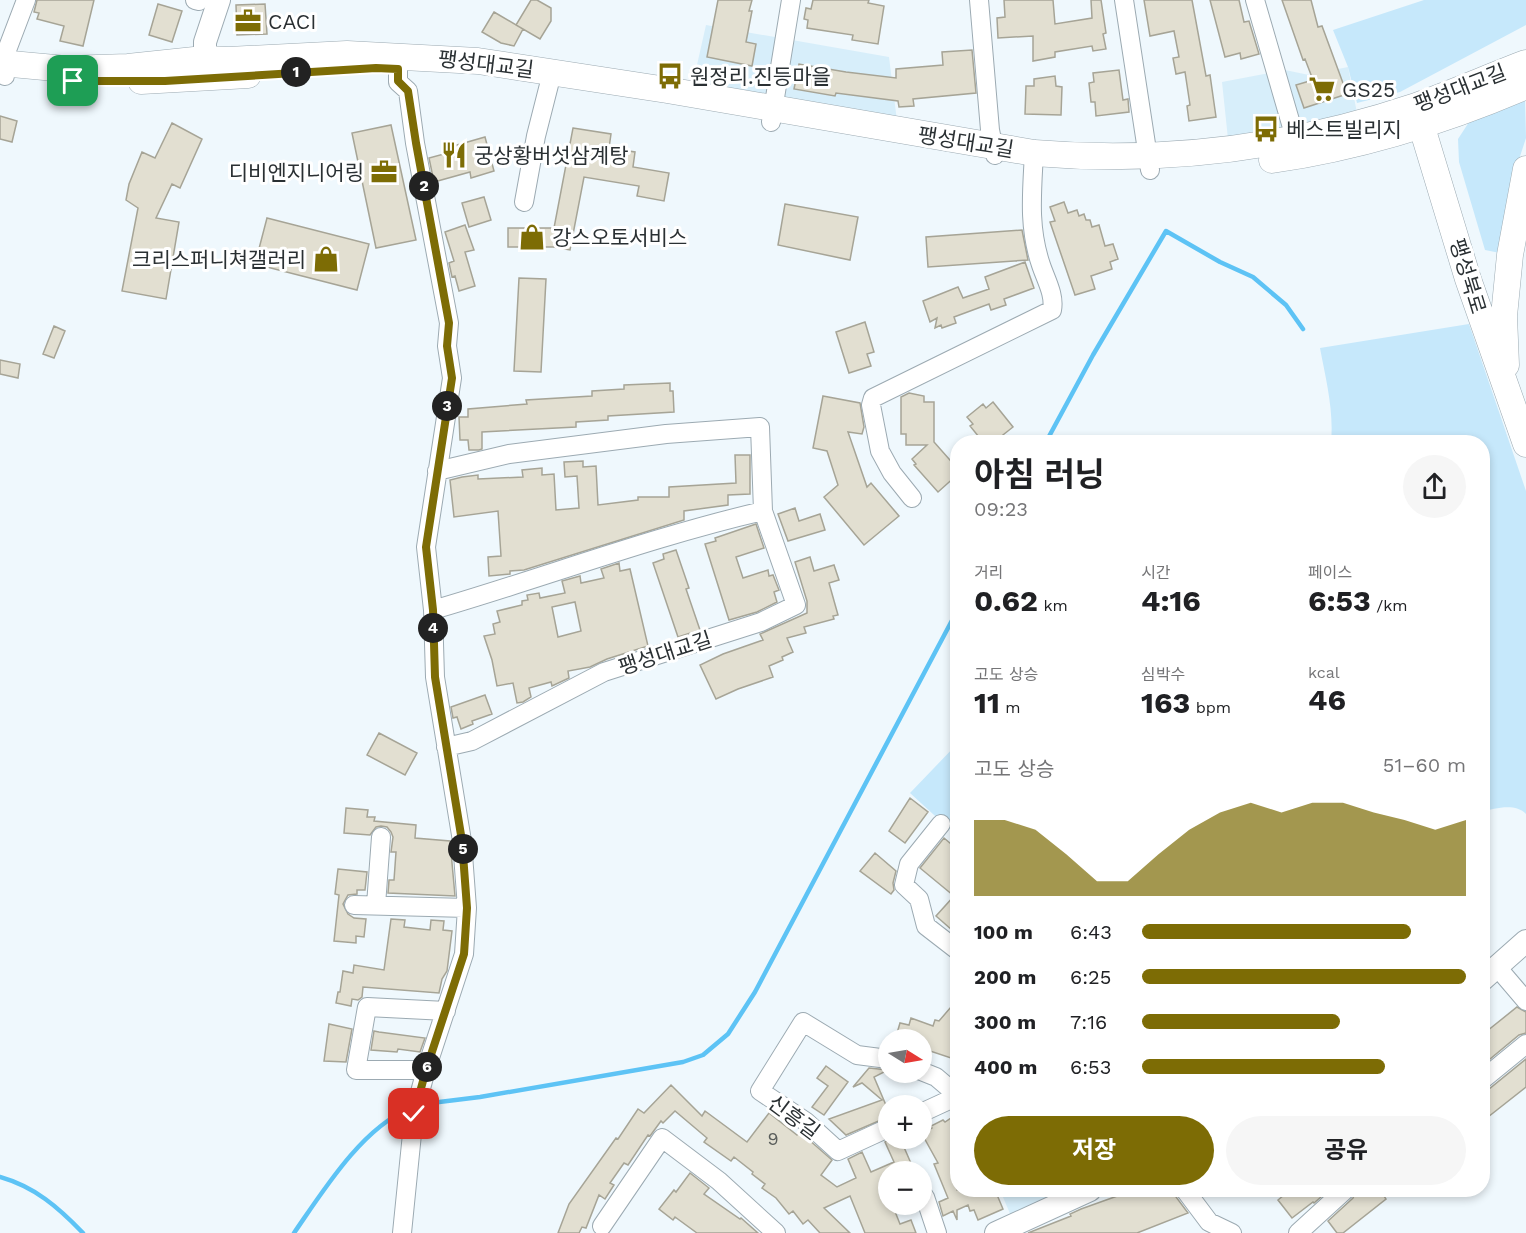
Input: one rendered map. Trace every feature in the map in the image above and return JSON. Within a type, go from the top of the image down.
[{"type":"main road","name":"팽성대교길","points":[[2,69],[205,68],[229,60],[347,54],[398,63],[478,61],[550,78],[1033,158],[1068,156],[1149,163],[1248,148],[1298,147],[1318,153],[1419,116],[1526,63]]},
{"type":"main road","points":[[1419,116],[1495,99],[1526,86]]},
{"type":"main road","name":"팽성북로","points":[[1419,116],[1468,279],[1526,444]]},
{"type":"main road","points":[[1506,389],[1504,316],[1510,255],[1526,169]]},
{"type":"street","points":[[2,69],[26,0]]},
{"type":"street","points":[[204,0],[205,68]]},
{"type":"street","points":[[772,116],[791,0]]},
{"type":"street","points":[[979,0],[990,130],[995,152]]},
{"type":"street","points":[[1124,0],[1149,163]]},
{"type":"street","points":[[1255,0],[1298,147]]},
{"type":"street","points":[[398,63],[398,81],[408,91],[449,323],[447,346],[452,378],[426,547],[433,610],[435,677],[462,841],[467,908],[464,954],[415,1109],[402,1233]]},
{"type":"street","points":[[524,202],[550,78]]},
{"type":"street","points":[[912,498],[892,473],[880,451],[871,405],[873,398],[1052,310],[1052,297],[1034,242],[1033,158]]},
{"type":"street","name":"팽성대교길","points":[[437,471],[509,454],[666,434],[760,427],[763,511],[796,605],[761,622],[604,672],[472,741],[446,747]]},
{"type":"street","points":[[433,610],[703,525],[763,511]]},
{"type":"street","points":[[941,824],[909,864],[904,885],[919,898],[926,926],[950,945]]},
{"type":"street","points":[[376,905],[381,837]]},
{"type":"street","points":[[354,905],[467,908]]},
{"type":"street","points":[[1490,973],[1526,941]]},
{"type":"street","points":[[1490,975],[1526,1001]]},
{"type":"street","points":[[426,1070],[356,1070],[367,1007],[446,1011]]},
{"type":"street","name":"신흥길","points":[[878,1058],[857,1055],[803,1022],[760,1091],[805,1120],[838,1151],[878,1133]]},
{"type":"street","points":[[1490,1073],[1526,1044]]},
{"type":"street","points":[[932,1075],[950,1089]]},
{"type":"street","points":[[932,1108],[950,1099]]},
{"type":"street","points":[[602,1226],[662,1138],[719,1181],[777,1233]]},
{"type":"street","points":[[996,1233],[1075,1197]]},
{"type":"street","points":[[1188,1197],[1203,1228],[1232,1233]]},
{"type":"street","points":[[1298,1233],[1337,1197]]},
{"type":"street","points":[[930,1215],[937,1233]]},
{"type":"shaded area","points":[[1424,0],[1526,0],[1526,25],[1400,92],[1357,103],[1348,67],[1333,30]]},
{"type":"shaded area","points":[[706,25],[889,57],[897,121],[692,87]]},
{"type":"shaded area","points":[[1348,67],[1357,113],[1228,139],[1222,82],[1285,70],[1309,75]]},
{"type":"shaded area","points":[[1525,101],[1526,138],[1508,193],[1500,253],[1485,250],[1459,162],[1458,139],[1471,119]]},
{"type":"shaded area","points":[[1469,324],[1526,491],[1526,814],[1511,807],[1490,810],[1490,435],[1332,435],[1327,384],[1320,348]]},
{"type":"shaded area","points":[[950,751],[950,830],[910,793]]},
{"type":"shaded area","points":[[1003,1197],[1053,1197],[1011,1216]]},
{"type":"building","points":[[37,0],[94,0],[83,46],[60,41],[64,26],[37,19],[39,13],[34,12]]},
{"type":"building","points":[[531,0],[537,0],[551,8],[551,21],[540,39],[516,25]]},
{"type":"building","points":[[718,0],[752,0],[746,42],[756,44],[752,66],[707,57]]},
{"type":"building","points":[[813,0],[869,0],[868,3],[884,6],[878,44],[852,40],[853,35],[807,28],[808,20],[804,19],[806,8],[811,9]]},
{"type":"building","points":[[1004,0],[1053,0],[1055,24],[1092,18],[1091,0],[1101,0],[1106,49],[1093,51],[1092,46],[1055,52],[1055,57],[1033,61],[1033,36],[998,38],[997,18],[1005,17]]},
{"type":"building","points":[[1144,0],[1192,0],[1206,76],[1210,75],[1216,117],[1189,121],[1187,106],[1190,105],[1185,72],[1176,74],[1173,58],[1179,57],[1174,31],[1150,36]]},
{"type":"building","points":[[1210,0],[1239,0],[1244,22],[1249,21],[1259,54],[1241,59],[1240,53],[1225,57]]},
{"type":"building","points":[[1282,0],[1311,0],[1318,27],[1322,26],[1347,94],[1304,108],[1296,85],[1313,80],[1305,59],[1303,60]]},
{"type":"building","points":[[158,4],[182,11],[172,42],[149,35]]},
{"type":"building","points":[[265,4],[267,34],[237,35],[236,5]]},
{"type":"building","points":[[494,12],[523,29],[514,46],[501,43],[482,32]]},
{"type":"building","points":[[972,50],[976,93],[913,99],[914,106],[899,107],[898,101],[836,93],[835,96],[794,89],[799,64],[896,78],[896,69],[943,65],[942,52]]},
{"type":"building","points":[[1119,70],[1123,100],[1128,99],[1129,112],[1096,116],[1095,102],[1091,102],[1089,83],[1094,82],[1093,73]]},
{"type":"building","points":[[1055,76],[1056,86],[1062,87],[1061,115],[1025,114],[1026,86],[1034,86],[1034,79]]},
{"type":"building","points":[[0,116],[17,121],[12,142],[0,139]]},
{"type":"building","points":[[172,123],[202,139],[180,188],[172,184],[156,218],[179,222],[166,299],[122,291],[138,208],[126,200],[129,184],[142,152],[155,158]]},
{"type":"building","points":[[391,125],[416,240],[376,248],[352,133]]},
{"type":"building","points":[[573,128],[611,134],[609,148],[635,152],[633,167],[669,173],[664,201],[637,196],[639,186],[584,177],[570,250],[553,247],[508,247],[508,228],[554,228]]},
{"type":"building","points":[[485,137],[494,171],[471,178],[470,172],[434,182],[429,158],[444,154],[443,149]]},
{"type":"building","points":[[484,197],[491,220],[469,227],[462,203]]},
{"type":"building","points":[[1064,202],[1068,213],[1077,210],[1079,216],[1084,214],[1086,220],[1090,220],[1092,227],[1099,225],[1105,246],[1113,244],[1118,259],[1110,262],[1112,269],[1091,276],[1095,289],[1075,295],[1050,222],[1055,221],[1050,207]]},
{"type":"building","points":[[785,204],[858,217],[850,260],[778,245]]},
{"type":"building","points":[[267,218],[369,244],[357,290],[255,264]]},
{"type":"building","points":[[465,225],[474,250],[465,252],[475,286],[459,291],[455,276],[452,277],[449,263],[454,261],[445,232]]},
{"type":"building","points":[[1022,230],[1028,260],[928,267],[926,237]]},
{"type":"building","points":[[1025,262],[1034,288],[1004,299],[1006,305],[991,310],[989,304],[954,317],[956,323],[942,328],[941,325],[935,328],[937,318],[930,322],[923,301],[958,287],[963,298],[989,289],[985,277]]},
{"type":"building","points":[[519,278],[546,279],[541,372],[514,371]]},
{"type":"building","points":[[865,322],[874,352],[867,354],[871,366],[849,373],[836,332]]},
{"type":"building","points":[[54,326],[65,331],[54,358],[43,354]]},
{"type":"building","points":[[0,360],[20,364],[18,378],[0,374]]},
{"type":"building","points":[[670,383],[670,391],[673,391],[674,412],[608,416],[608,420],[576,422],[576,427],[482,432],[482,449],[479,450],[469,450],[468,440],[460,440],[459,417],[468,417],[468,409],[527,404],[526,400],[592,396],[592,391],[624,389],[624,385]]},
{"type":"building","points":[[909,393],[924,396],[924,402],[934,402],[934,442],[950,460],[950,481],[938,492],[914,465],[916,464],[912,459],[927,445],[906,445],[906,434],[901,434],[901,397]]},
{"type":"building","points":[[823,396],[860,403],[864,427],[862,434],[848,432],[867,487],[871,483],[899,516],[864,545],[824,497],[838,485],[827,451],[813,448]]},
{"type":"building","points":[[993,402],[1013,427],[1003,435],[977,435],[970,426],[973,424],[967,417],[983,404],[986,408]]},
{"type":"building","points":[[735,455],[750,455],[750,494],[728,495],[728,505],[684,511],[684,520],[524,570],[510,571],[510,574],[489,576],[488,557],[501,556],[498,511],[454,517],[450,480],[462,477],[478,475],[478,479],[523,477],[522,470],[542,468],[542,475],[554,474],[556,510],[579,508],[577,476],[565,477],[564,462],[583,461],[583,467],[596,466],[598,505],[638,500],[638,497],[669,497],[669,487],[736,483]]},
{"type":"building","points":[[795,508],[799,521],[820,514],[825,530],[788,541],[778,514]]},
{"type":"building","points":[[756,524],[764,548],[736,557],[743,578],[768,570],[769,576],[773,575],[779,590],[774,592],[777,602],[757,612],[729,620],[705,544],[716,541],[715,538]]},
{"type":"building","points":[[676,550],[700,630],[678,637],[653,563],[664,559],[663,554]]},
{"type":"building","points":[[810,557],[814,571],[834,565],[839,580],[829,583],[838,615],[833,616],[834,619],[804,627],[806,633],[787,638],[793,652],[782,657],[783,660],[769,666],[773,677],[716,699],[700,665],[763,640],[760,634],[807,613],[807,601],[795,562]]},
{"type":"building","points":[[619,563],[620,571],[630,569],[648,646],[590,667],[568,671],[569,678],[552,686],[551,682],[529,688],[531,697],[517,703],[513,683],[497,686],[484,636],[495,634],[493,624],[500,622],[497,611],[522,605],[522,601],[528,600],[527,595],[539,593],[540,598],[565,593],[562,581],[580,576],[581,583],[604,578],[601,569]],"holes":[[[575,602],[581,631],[558,637],[552,607]]]},
{"type":"building","points":[[485,695],[492,714],[472,721],[473,724],[461,729],[457,717],[453,718],[451,707]]},
{"type":"building","points":[[379,733],[417,753],[405,775],[367,755]]},
{"type":"building","points":[[910,798],[928,812],[905,843],[889,831]]},
{"type":"building","points":[[346,808],[368,810],[367,817],[375,817],[374,821],[416,825],[415,838],[450,841],[455,896],[388,893],[389,880],[394,880],[396,852],[391,852],[393,837],[391,832],[387,827],[381,826],[376,827],[370,835],[344,833]]},
{"type":"building","points":[[944,838],[950,843],[950,893],[920,868]]},
{"type":"building","points":[[875,853],[896,871],[894,890],[891,894],[860,871]]},
{"type":"building","points":[[338,869],[367,872],[365,890],[357,890],[357,894],[348,895],[343,904],[348,914],[354,918],[366,919],[364,937],[356,936],[356,943],[334,941],[339,895],[335,894]]},
{"type":"building","points":[[950,900],[950,928],[936,916]]},
{"type":"building","points":[[391,919],[405,920],[404,927],[430,930],[431,920],[444,921],[443,930],[452,931],[447,971],[442,979],[439,993],[363,987],[362,997],[358,1000],[352,999],[351,1006],[336,1003],[343,971],[353,973],[354,965],[384,970]]},
{"type":"building","points":[[1517,1007],[1526,1012],[1526,1033],[1519,1035],[1490,1059],[1490,1029]]},
{"type":"building","points":[[950,1008],[950,1058],[932,1052],[932,1029],[898,1029],[900,1023],[909,1025],[911,1018],[933,1026],[935,1020],[939,1021]]},
{"type":"building","points":[[329,1024],[352,1029],[346,1062],[324,1061]]},
{"type":"building","points":[[374,1031],[425,1038],[420,1052],[398,1049],[397,1052],[371,1050]]},
{"type":"building","points":[[1526,1059],[1526,1087],[1490,1115],[1490,1088]]},
{"type":"building","points":[[826,1066],[848,1082],[824,1115],[812,1107],[828,1086],[817,1078]]},
{"type":"building","points":[[869,1068],[878,1069],[878,1075],[874,1077],[882,1095],[878,1097],[862,1083],[853,1087]]},
{"type":"building","points":[[671,1085],[702,1116],[705,1111],[747,1142],[769,1113],[797,1135],[800,1132],[832,1160],[821,1175],[837,1187],[856,1178],[848,1159],[862,1152],[871,1172],[878,1169],[878,1215],[896,1215],[900,1224],[911,1220],[916,1233],[865,1233],[850,1196],[824,1208],[850,1233],[820,1233],[808,1220],[803,1224],[793,1211],[789,1214],[776,1198],[762,1188],[765,1184],[752,1174],[753,1172],[734,1157],[731,1161],[704,1142],[707,1138],[675,1111],[663,1123],[661,1121],[650,1136],[648,1135],[628,1165],[624,1163],[610,1183],[614,1185],[605,1199],[599,1195],[586,1228],[582,1227],[579,1233],[558,1233],[569,1204],[616,1138],[618,1139],[638,1109],[644,1113]]},
{"type":"building","points":[[878,1101],[878,1121],[846,1135],[829,1119]]},
{"type":"building","points":[[950,1119],[950,1197],[998,1197],[1003,1209],[978,1220],[974,1210],[970,1211],[968,1205],[957,1210],[957,1220],[953,1211],[943,1216],[939,1202],[948,1198],[934,1164],[938,1163],[930,1149],[932,1126],[943,1120],[945,1122]]},
{"type":"building","points":[[888,1149],[905,1149],[910,1161],[894,1161]]},
{"type":"building","points":[[690,1173],[709,1188],[704,1194],[741,1218],[758,1233],[697,1233],[675,1217],[673,1220],[659,1209]]},
{"type":"building","points":[[1114,1197],[1176,1197],[1188,1213],[1137,1233],[1028,1233],[1071,1216],[1070,1214]]},
{"type":"building","points":[[1282,1197],[1321,1197],[1292,1218],[1278,1200]]},
{"type":"building","points":[[1385,1197],[1386,1199],[1343,1233],[1337,1233],[1328,1221],[1353,1198]]},
{"type":"waterway","points":[[1050,435],[1093,355],[1166,231],[1220,262],[1253,277],[1286,305],[1303,329]]},
{"type":"waterway","points":[[423,1104],[480,1097],[683,1062],[703,1055],[728,1034],[755,992],[950,624]]},
{"type":"waterway","points":[[294,1233],[345,1162],[375,1130],[409,1109]]},
{"type":"waterway","points":[[0,1177],[35,1192],[83,1233]]},
{"type":"place","name":"CACI","points":[[248,21]]},
{"type":"place","name":"원정리.진등마을","points":[[670,76]]},
{"type":"place","name":"GS25","points":[[1322,89]]},
{"type":"place","name":"베스트빌리지","points":[[1266,129]]},
{"type":"place","name":"궁상황버섯삼계탕","points":[[454,155]]},
{"type":"place","name":"디비엔지니어링","points":[[384,172]]},
{"type":"place","name":"강스오토서비스","points":[[532,237]]},
{"type":"place","name":"크리스퍼니쳐갤러리","points":[[326,259]]},
{"type":"route","points":[[73,81],[165,81],[376,68],[398,69],[398,81],[408,91],[449,323],[447,346],[452,378],[426,547],[433,610],[435,677],[462,841],[467,908],[464,954],[414,1114]]}]
